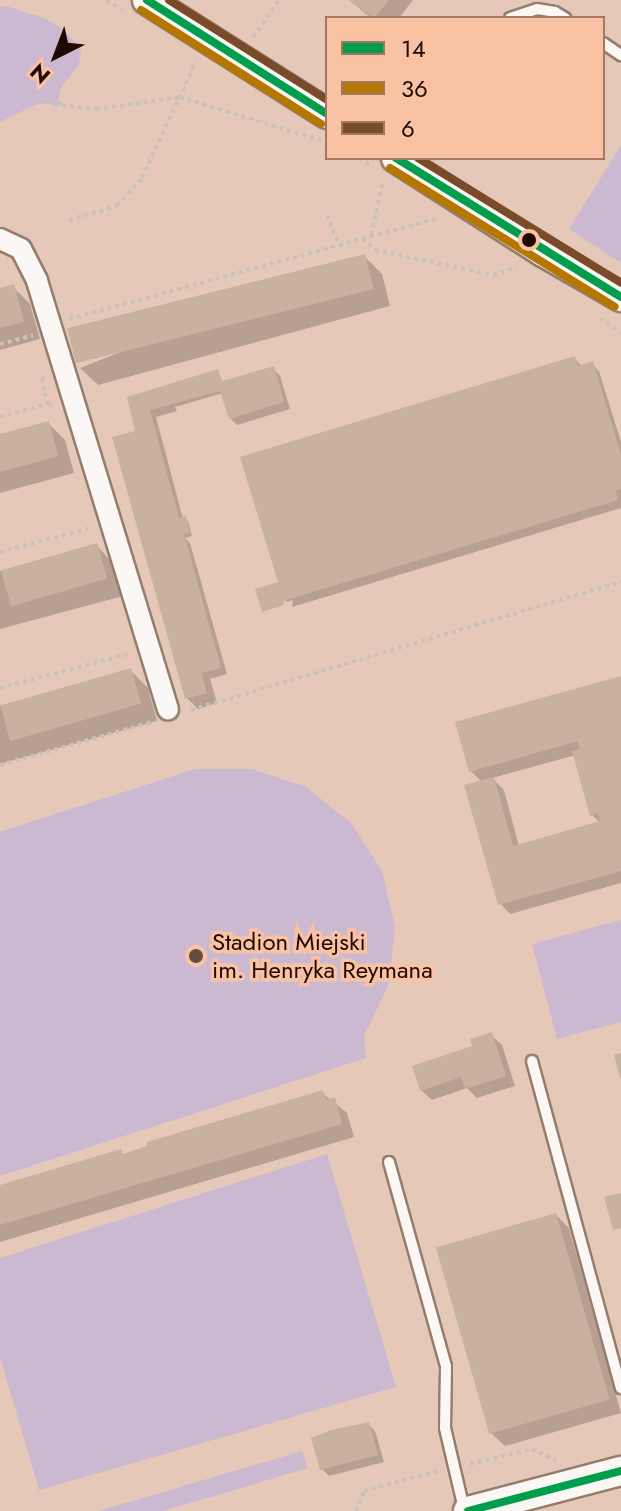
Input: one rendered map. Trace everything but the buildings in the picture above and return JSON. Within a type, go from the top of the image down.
[{"type":"street","points":[[147,0],[325,113]]},
{"type":"street","points":[[402,165],[621,297]]},
{"type":"street","points":[[0,239],[21,249],[37,281],[170,714]]},
{"type":"street","points":[[466,1511],[621,1471]]},
{"type":"lane","points":[[516,16],[537,9],[562,16]]},
{"type":"lane","points":[[532,1061],[621,1388]]},
{"type":"lane","points":[[389,1162],[446,1366],[445,1428],[452,1469],[466,1511]]},
{"type":"path","points":[[250,43],[279,0]]},
{"type":"path","points":[[69,220],[117,206],[142,178],[198,55]]},
{"type":"path","points":[[35,96],[62,105],[96,109],[180,97],[325,141]]},
{"type":"path","points":[[370,237],[402,165]]},
{"type":"path","points":[[327,215],[339,245]]},
{"type":"path","points":[[64,320],[445,216]]},
{"type":"path","points":[[363,238],[375,250],[493,275],[520,267]]},
{"type":"path","points":[[0,344],[39,333]]},
{"type":"path","points":[[0,417],[48,404]]},
{"type":"path","points":[[0,552],[90,528]]},
{"type":"path","points":[[0,765],[621,582]]},
{"type":"path","points":[[0,688],[130,654]]},
{"type":"path","points":[[356,1511],[364,1491],[425,1473],[532,1449],[557,1460]]},
{"type":"shaded area","points":[[6,6],[44,18],[64,30],[81,49],[79,65],[61,87],[57,107],[48,103],[35,105],[0,122],[0,7]]},
{"type":"shaded area","points":[[621,145],[621,263],[569,229]]},
{"type":"shaded area","name":"Stadion Miejski im. Henryka Reymana","points":[[195,769],[252,769],[306,787],[351,823],[382,871],[395,927],[389,984],[364,1036],[366,1058],[0,1176],[0,832]]},
{"type":"shaded area","points":[[621,920],[621,1022],[557,1039],[532,944]]},
{"type":"shaded area","points":[[327,1154],[396,1387],[39,1490],[0,1357],[0,1258]]},
{"type":"shaded area","points":[[302,1451],[308,1468],[163,1511],[99,1511]]},
{"type":"transit line","name":"14","points":[[147,0],[325,113]]},
{"type":"transit line","name":"6","points":[[169,0],[325,99]]},
{"type":"transit line","name":"36","points":[[141,10],[321,124]]},
{"type":"transit line","name":"14","points":[[399,160],[621,297]]},
{"type":"transit line","name":"6","points":[[421,160],[621,283]]},
{"type":"transit line","name":"36","points":[[390,168],[615,307]]},
{"type":"transit line","name":"14","points":[[468,1511],[621,1471]]},
{"type":"place","name":"Stadion Miejski im. Henryka Reymana","points":[[196,956]]}]
